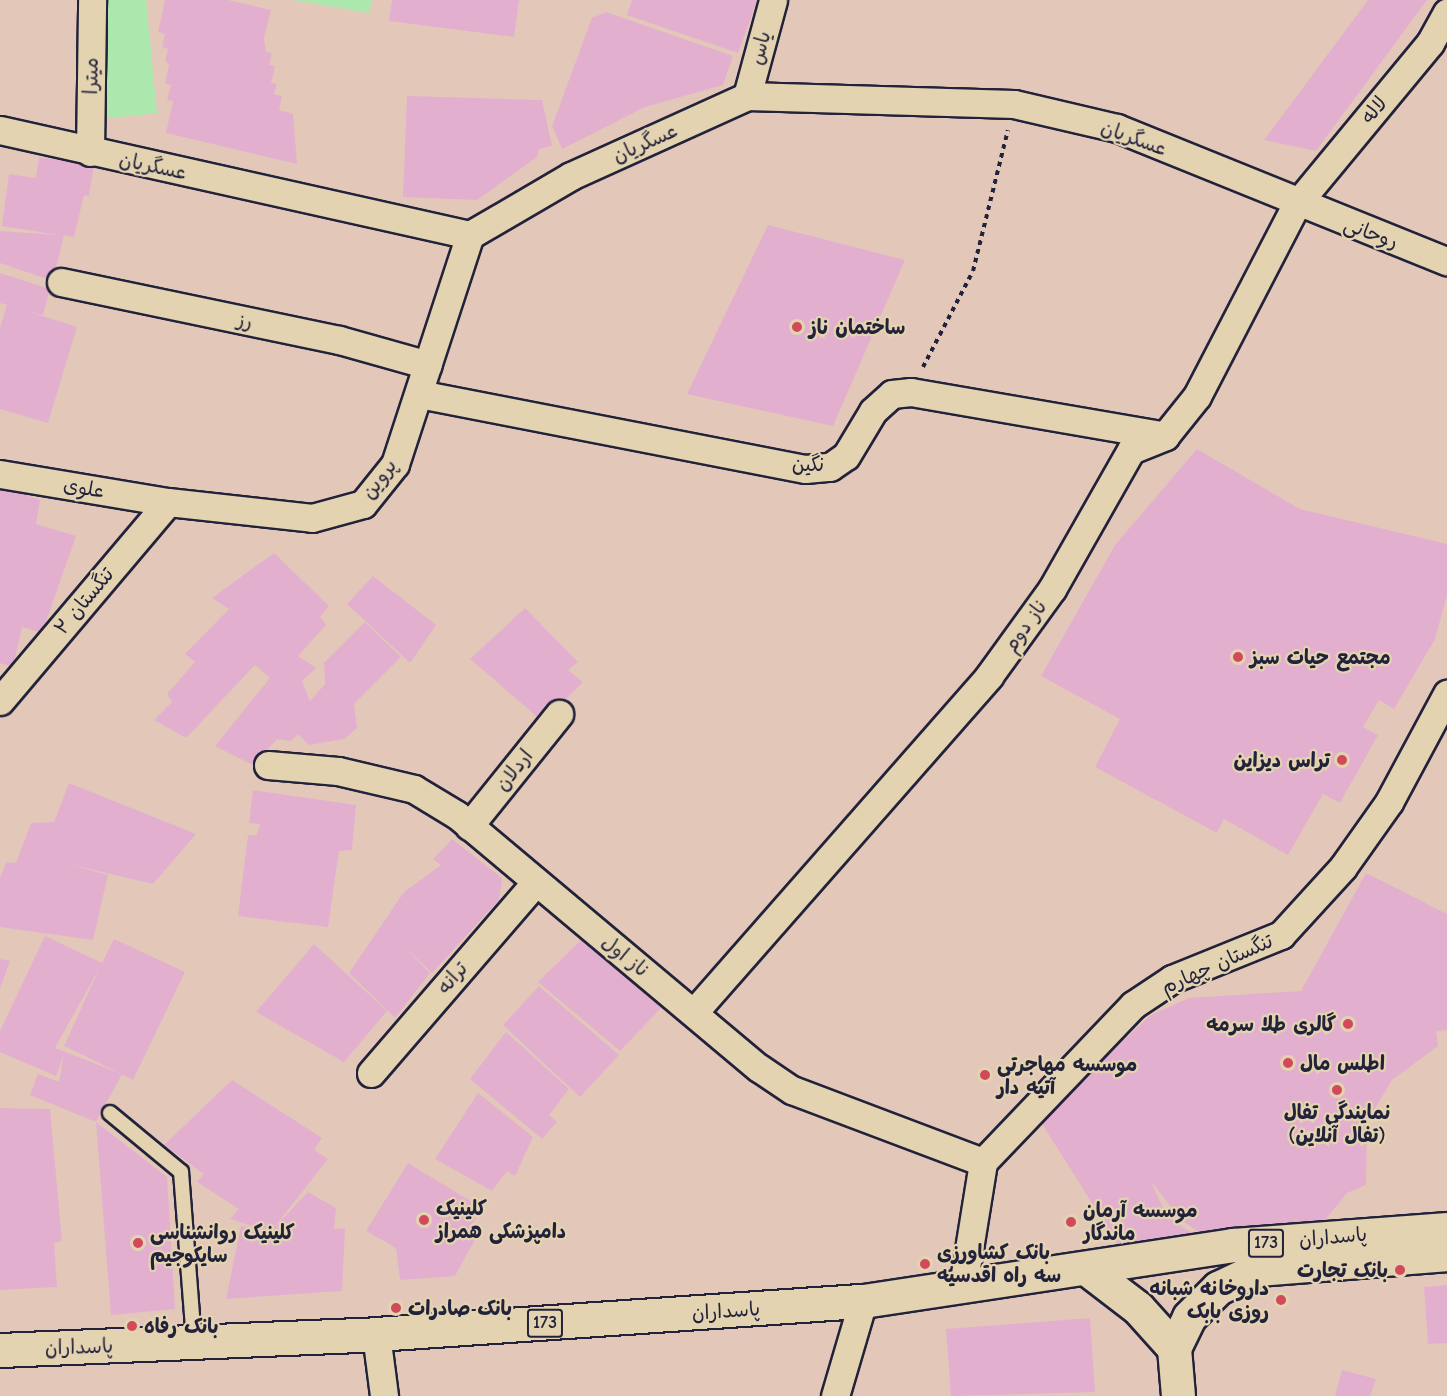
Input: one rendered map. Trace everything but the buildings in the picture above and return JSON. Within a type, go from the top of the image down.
[{"type":"main road","name":"پاسداران","points":[[0,1350],[376,1334],[863,1301],[1087,1269],[1233,1245],[1447,1229]]},
{"type":"main road","name":"پاسداران","points":[[1174,1348],[1189,1317],[1218,1288],[1258,1269],[1447,1254]]},
{"type":"main road","points":[[1087,1269],[1138,1308],[1174,1348],[1178,1396]]},
{"type":"street","name":"میترا","points":[[90,152],[92,0]]},
{"type":"street","name":"یاس","points":[[747,96],[773,0]]},
{"type":"street","name":"لاله","points":[[1296,205],[1430,43],[1447,12]]},
{"type":"street","name":"عسگریان","points":[[0,130],[90,152],[470,235],[571,176],[747,96],[1014,104],[1117,128],[1296,205]]},
{"type":"street","name":"روحانی","points":[[1296,205],[1447,261]]},
{"type":"street","name":"ناز دوم","points":[[695,1011],[989,676],[1052,589],[1131,450],[1165,436],[1197,396],[1296,205]]},
{"type":"street","name":"پروین","points":[[168,502],[312,518],[363,504],[395,464],[470,235]]},
{"type":"street","name":"رز","points":[[61,282],[339,340],[428,365]]},
{"type":"street","name":"نگین","points":[[419,394],[805,469],[830,467],[846,456],[873,411],[892,394],[911,392],[1165,436]]},
{"type":"street","name":"علوی","points":[[0,474],[168,502]]},
{"type":"street","name":"تنگستان ۲","points":[[0,700],[168,502]]},
{"type":"street","name":"تنگستان چهارم","points":[[982,1162],[1133,1005],[1172,979],[1281,935],[1343,867],[1389,802],[1447,694]]},
{"type":"street","name":"اردلان","points":[[470,826],[559,714]]},
{"type":"street","name":"ناز اول","points":[[268,765],[338,771],[414,789],[470,826],[534,884],[792,1090],[982,1162]]},
{"type":"street","name":"ترانه","points":[[371,1073],[534,884]]},
{"type":"street","points":[[963,1286],[982,1162]]},
{"type":"street","points":[[835,1396],[863,1301]]},
{"type":"street","points":[[376,1334],[384,1396]]},
{"type":"lane","points":[[110,1113],[182,1172],[194,1342]]},
{"type":"path","points":[[911,392],[973,272],[1014,104]]},
{"type":"green space","points":[[106,0],[146,0],[157,113],[101,119]]},
{"type":"green space","points":[[293,0],[372,0],[369,13]]},
{"type":"place","name":"ساختمان ناز","points":[[797,327]]},
{"type":"place","name":"مجتمع حیات سبز","points":[[1238,657]]},
{"type":"place","name":"تراس دیزاین","points":[[1342,760]]},
{"type":"place","name":"گالری طلا سرمه","points":[[1348,1024]]},
{"type":"place","name":"اطلس مال","points":[[1288,1063]]},
{"type":"place","name":"موسسه مهاجرتی آتیه دار","points":[[985,1075]]},
{"type":"place","name":"نمایندگی تفال (تفال آنلاین)","points":[[1337,1090]]},
{"type":"place","name":"کلینیک دامپزشکی همراز","points":[[424,1220]]},
{"type":"place","name":"موسسه آرمان ماندگار","points":[[1071,1222]]},
{"type":"place","name":"کلینیک روانشناسی سایکوجیم","points":[[138,1243]]},
{"type":"place","name":"بانک کشاورزی سه راه اقدسیه","points":[[925,1264]]},
{"type":"place","name":"بانک تجارت","points":[[1400,1270]]},
{"type":"place","name":"داروخانه شبانه روزی بابک","points":[[1281,1300]]},
{"type":"place","name":"بانک صادرات","points":[[396,1308]]},
{"type":"place","name":"بانک رفاه","points":[[132,1326]]}]
